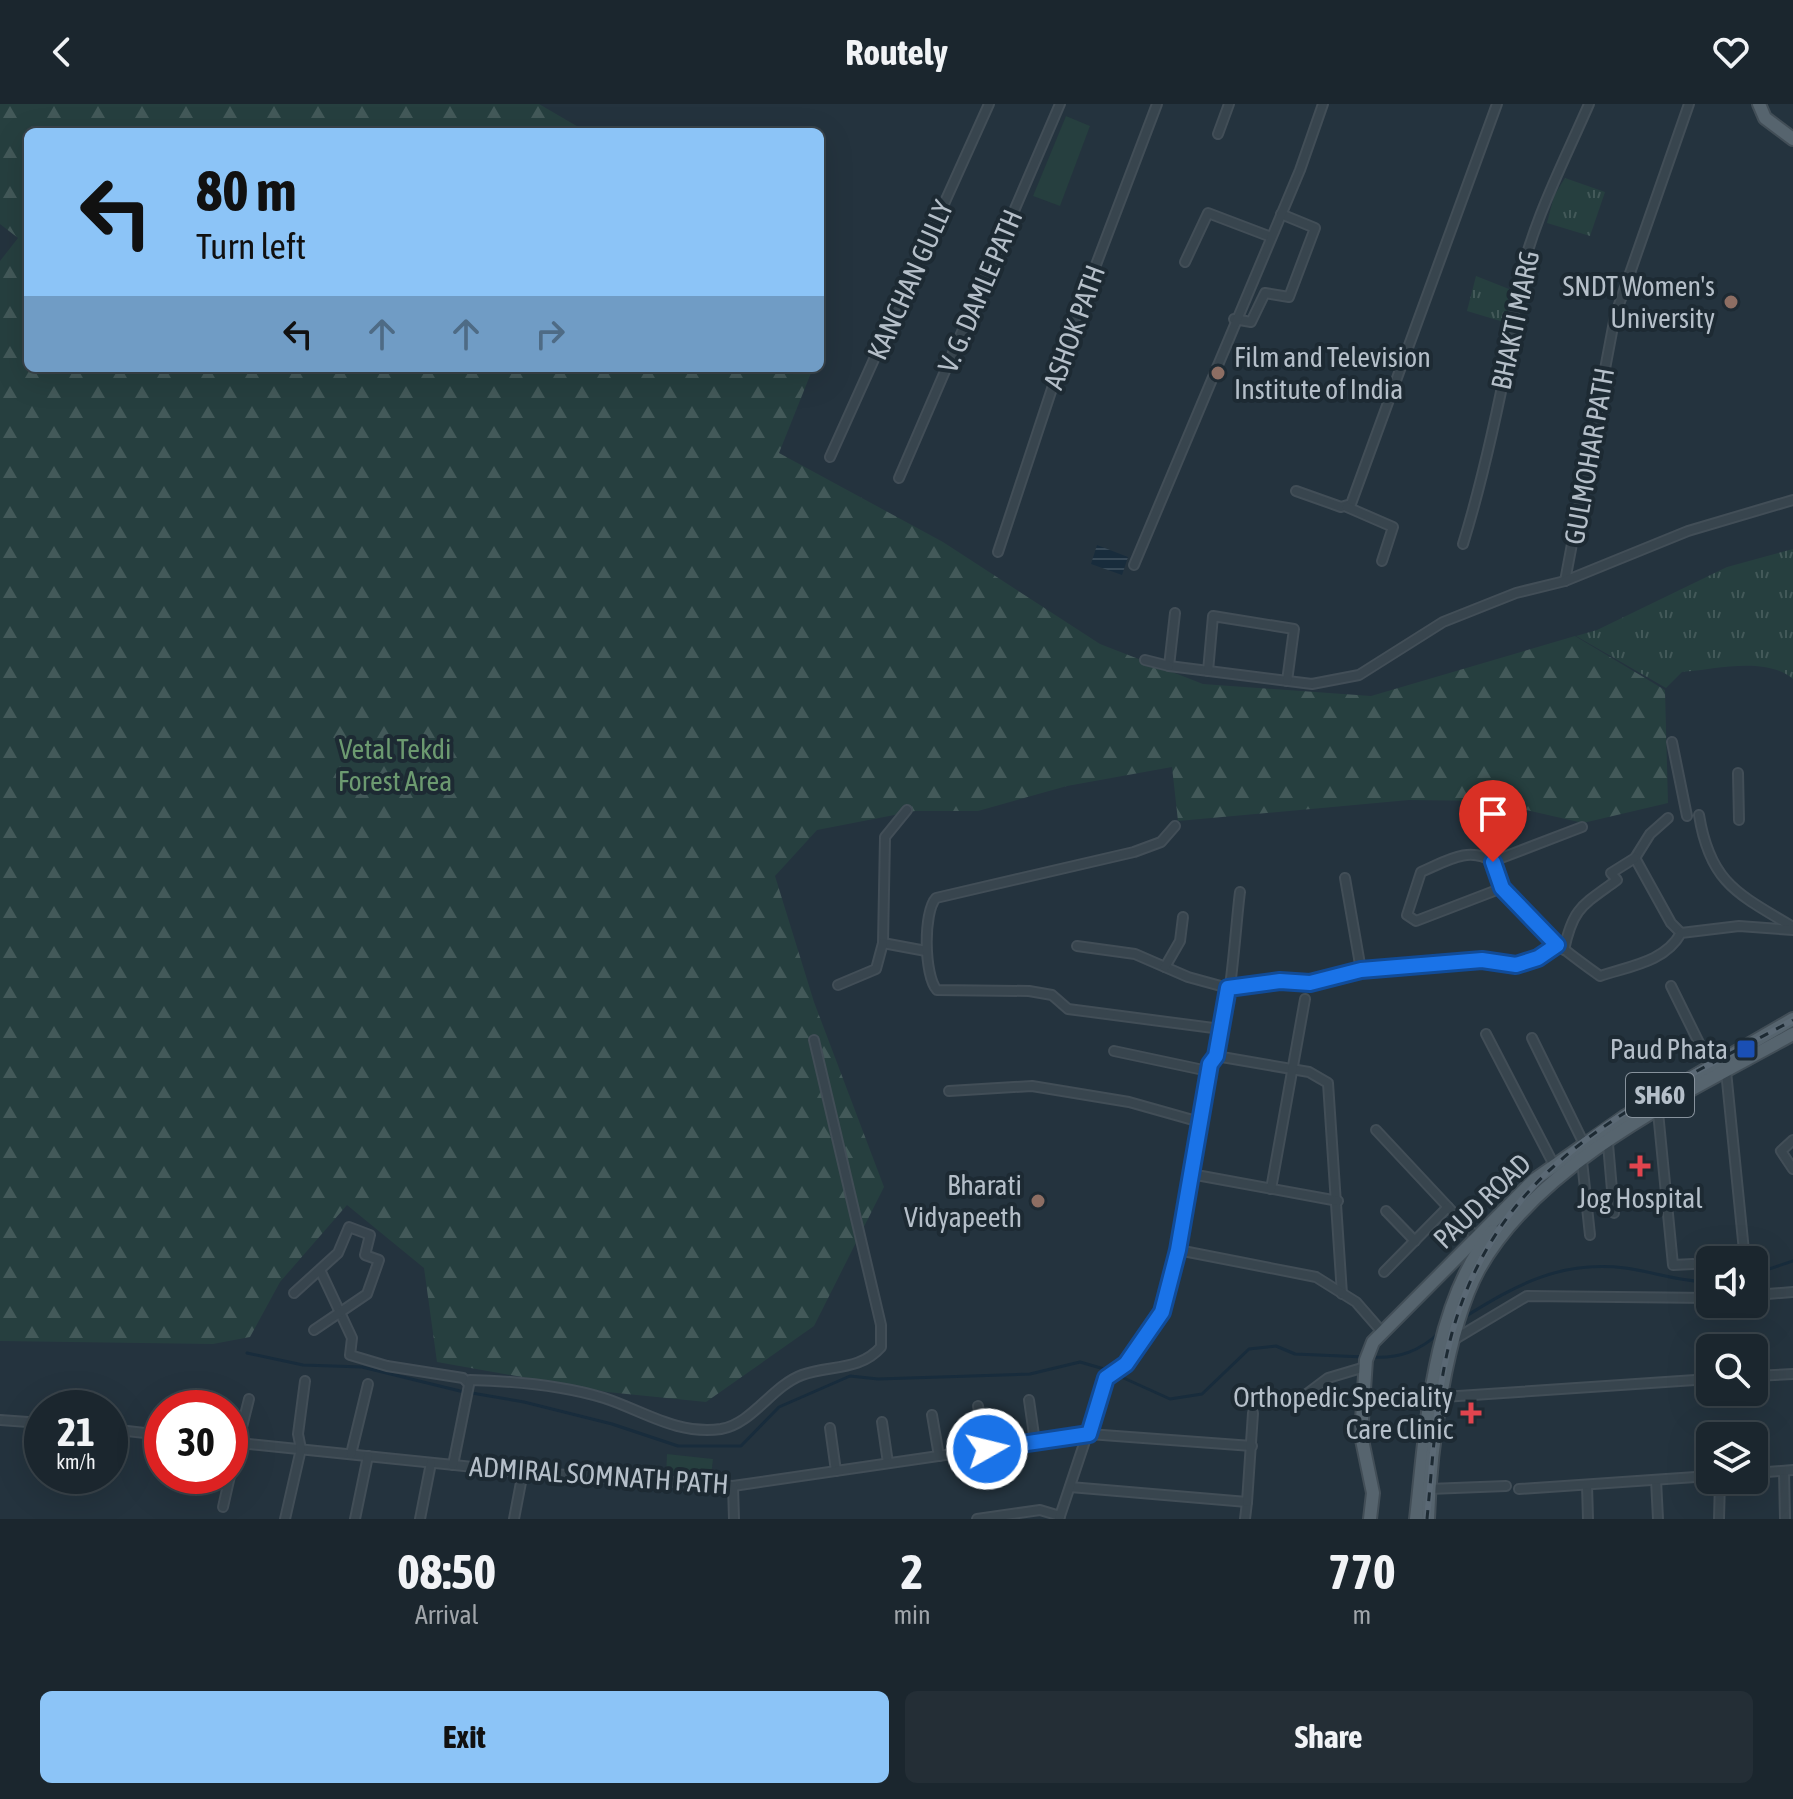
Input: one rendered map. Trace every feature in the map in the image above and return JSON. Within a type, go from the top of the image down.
[{"type":"main road","points":[[1762,104],[1775,128],[1793,139]]},
{"type":"main road","name":"PAUD ROAD","points":[[1366,1360],[1383,1333],[1515,1197],[1554,1165],[1710,1065],[1793,1019]]},
{"type":"main road","name":"PAUD ROAD","points":[[1428,1519],[1429,1489],[1451,1333],[1462,1298],[1510,1226],[1542,1191],[1582,1161],[1726,1071],[1793,1034]]},
{"type":"main road","points":[[1440,1275],[1462,1298]]},
{"type":"main road","points":[[1416,1519],[1433,1390],[1451,1333]]},
{"type":"main road","points":[[1366,1360],[1361,1435],[1373,1493],[1370,1519]]},
{"type":"street","name":"KANCHAN GULLY","points":[[830,457],[989,104]]},
{"type":"street","name":"V. G. DAMLE PATH","points":[[899,478],[1060,104]]},
{"type":"street","name":"ASHOK PATH","points":[[998,552],[1072,328],[1157,104]]},
{"type":"street","points":[[1218,134],[1229,104]]},
{"type":"street","points":[[1134,565],[1234,319],[1281,214],[1323,104]]},
{"type":"street","points":[[1347,507],[1497,104]]},
{"type":"street","name":"BHAKTI MARG","points":[[1463,544],[1483,480],[1525,262],[1546,193],[1589,104]]},
{"type":"street","name":"GULMOHAR PATH","points":[[1565,581],[1615,316],[1689,104]]},
{"type":"street","points":[[1185,262],[1208,213],[1271,237]]},
{"type":"street","points":[[1234,319],[1251,322],[1265,293],[1289,297],[1315,228],[1281,214]]},
{"type":"street","points":[[1296,491],[1347,507],[1393,527],[1382,561]]},
{"type":"street","points":[[1145,660],[1169,666],[1312,684],[1359,675],[1404,643],[1443,622],[1516,593],[1565,581],[1688,531],[1793,500]]},
{"type":"street","points":[[1169,666],[1175,613]]},
{"type":"street","points":[[1208,671],[1213,616],[1294,629],[1287,681]]},
{"type":"street","points":[[1672,742],[1687,816]]},
{"type":"street","points":[[1738,773],[1739,820]]},
{"type":"street","points":[[838,985],[875,970],[883,943],[885,837],[907,810]]},
{"type":"street","points":[[1699,815],[1705,851],[1736,892],[1793,929]]},
{"type":"street","points":[[1077,946],[1135,954],[1228,988],[1280,981],[1310,983],[1361,970],[1482,960],[1516,965],[1561,948],[1570,920],[1584,904],[1617,880],[1611,873],[1635,858],[1650,834],[1668,818]]},
{"type":"street","points":[[1175,826],[1161,842],[1134,852],[936,898],[930,905],[926,951],[932,984],[937,990],[1029,991],[1052,995],[1068,1009],[1221,1029]]},
{"type":"street","points":[[1493,862],[1582,827]]},
{"type":"street","points":[[1502,888],[1416,921],[1407,915],[1421,872],[1461,855],[1481,854],[1493,862],[1502,888],[1561,948],[1600,976],[1661,956],[1673,947],[1681,933]]},
{"type":"street","points":[[1635,858],[1671,923],[1681,933]]},
{"type":"street","points":[[1345,878],[1361,970]]},
{"type":"street","points":[[977,1519],[1040,1510],[1059,1518],[1106,1378],[1126,1364],[1162,1312],[1178,1250],[1208,1071],[1216,1056],[1240,892]]},
{"type":"street","points":[[1165,967],[1180,941],[1183,917]]},
{"type":"street","points":[[1681,933],[1739,926],[1793,929]]},
{"type":"street","points":[[883,943],[926,951]]},
{"type":"street","points":[[1671,986],[1710,1065]]},
{"type":"street","points":[[1271,1189],[1305,999]]},
{"type":"street","points":[[1486,1034],[1554,1165]]},
{"type":"street","points":[[1532,1038],[1584,1144]]},
{"type":"street","points":[[453,1465],[467,1384],[472,1379],[535,1383],[606,1399],[664,1425],[724,1428],[747,1416],[770,1394],[801,1375],[853,1365],[872,1356],[881,1347],[881,1325],[814,1040]]},
{"type":"street","points":[[1114,1051],[1208,1071]]},
{"type":"street","points":[[1216,1056],[1323,1077],[1332,1092],[1342,1294]]},
{"type":"street","points":[[1726,1071],[1744,1246]]},
{"type":"street","points":[[949,1091],[1032,1086],[1129,1102],[1200,1122]]},
{"type":"street","points":[[1658,1112],[1673,1265],[1693,1264]]},
{"type":"street","points":[[1376,1130],[1477,1238]]},
{"type":"street","points":[[1793,1140],[1781,1151],[1793,1169]]},
{"type":"street","points":[[1608,1144],[1614,1213]]},
{"type":"street","points":[[1582,1161],[1590,1235]]},
{"type":"street","points":[[1191,1174],[1338,1201]]},
{"type":"street","points":[[1384,1272],[1448,1207]]},
{"type":"street","points":[[1386,1211],[1415,1241]]},
{"type":"street","points":[[294,1293],[321,1272],[338,1253],[349,1227],[370,1235],[365,1255],[379,1260],[367,1294],[314,1330]]},
{"type":"street","points":[[1178,1250],[1316,1277],[1356,1302],[1383,1333]]},
{"type":"street","points":[[321,1272],[352,1338],[350,1355],[387,1366],[465,1379],[467,1384]]},
{"type":"street","points":[[1768,1294],[1793,1292]]},
{"type":"street","points":[[1451,1333],[1527,1296],[1696,1298]]},
{"type":"street","points":[[1296,1402],[1328,1378],[1366,1360]]},
{"type":"street","points":[[1768,1375],[1793,1374]]},
{"type":"street","points":[[1443,1397],[1696,1380]]},
{"type":"street","points":[[285,1519],[301,1449],[298,1434],[305,1381]]},
{"type":"street","points":[[351,1454],[368,1384]]},
{"type":"street","points":[[1029,1400],[1035,1442]]},
{"type":"street","points":[[978,1406],[987,1449]]},
{"type":"street","points":[[1245,1519],[1253,1413]]},
{"type":"street","points":[[932,1415],[939,1456]]},
{"type":"street","points":[[0,1420],[24,1422]]},
{"type":"street","points":[[882,1422],[888,1463]]},
{"type":"street","points":[[830,1428],[836,1471]]},
{"type":"street","name":"ADMIRAL SOMNATH PATH","points":[[248,1444],[523,1472],[733,1486],[1089,1434],[1252,1446]]},
{"type":"street","points":[[355,1519],[368,1456]]},
{"type":"street","points":[[420,1519],[431,1463]]},
{"type":"street","points":[[1768,1472],[1788,1470],[1785,1519]]},
{"type":"street","points":[[514,1519],[523,1472]]},
{"type":"street","points":[[1519,1489],[1696,1477]]},
{"type":"street","points":[[1656,1480],[1658,1519]]},
{"type":"street","points":[[1587,1485],[1588,1519]]},
{"type":"street","points":[[733,1486],[734,1519]]},
{"type":"street","points":[[1429,1489],[1506,1486]]},
{"type":"street","points":[[1070,1487],[1247,1502]]},
{"type":"street","points":[[223,1507],[226,1494]]},
{"type":"street","points":[[1719,1519],[1720,1494]]},
{"type":"green space","name":"Vetal Tekdi Forest Area","points":[[0,104],[539,104],[580,128],[24,128],[24,372],[811,372],[779,453],[943,542],[1100,644],[1203,684],[1371,696],[1575,636],[1665,690],[1668,803],[1583,823],[1487,801],[1409,800],[1178,821],[1172,767],[1067,786],[978,811],[915,811],[817,830],[775,876],[814,1002],[884,1187],[814,1326],[706,1402],[607,1392],[437,1362],[424,1268],[347,1205],[280,1282],[250,1337],[213,1344],[0,1341],[0,261],[18,238],[0,224]]},
{"type":"green space","points":[[1066,116],[1090,126],[1060,206],[1033,196]]},
{"type":"green space","points":[[1565,178],[1605,192],[1590,236],[1547,223],[1554,196]]},
{"type":"green space","points":[[1476,276],[1509,289],[1507,323],[1467,311]]},
{"type":"green space","points":[[1793,549],[1793,679],[1769,668],[1740,666],[1682,672],[1666,688],[1576,636],[1597,630],[1727,567]]},
{"type":"green space","points":[[667,1454],[713,1459],[711,1477],[666,1473]]},
{"type":"water","points":[[1097,545],[1128,557],[1122,575],[1091,564]]},
{"type":"waterway","points":[[1768,1269],[1793,1261]]},
{"type":"waterway","points":[[1463,1318],[1520,1286],[1580,1268],[1625,1268],[1696,1281]]},
{"type":"waterway","points":[[1371,1357],[1391,1357],[1408,1352],[1440,1332]]},
{"type":"waterway","points":[[1117,1375],[1170,1399],[1202,1394],[1249,1349],[1276,1346],[1295,1354],[1364,1357]]},
{"type":"waterway","points":[[247,1353],[303,1365],[362,1367],[460,1391],[524,1402],[612,1424],[678,1446],[741,1446],[779,1407],[850,1376],[878,1379],[1030,1374],[1080,1362],[1111,1371]]},
{"type":"railway","points":[[1427,1519],[1439,1402],[1452,1333],[1475,1271],[1506,1220],[1543,1177],[1586,1140],[1633,1107],[1793,1020]]},
{"type":"place","name":"SNDT Women's University","points":[[1731,302]]},
{"type":"place","name":"Film and Television Institute of India","points":[[1218,373]]},
{"type":"place","name":"Paud Phata","points":[[1746,1049]]},
{"type":"place","name":"Jog Hospital","points":[[1640,1166]]},
{"type":"place","name":"Bharati Vidyapeeth","points":[[1038,1201]]},
{"type":"place","name":"Orthopedic Speciality Care Clinic","points":[[1471,1413]]},
{"type":"route","points":[[987,1449],[1089,1434],[1106,1378],[1126,1364],[1162,1312],[1178,1250],[1210,1064],[1216,1056],[1228,988],[1280,981],[1310,983],[1361,970],[1430,967],[1482,960],[1509,966],[1538,958],[1557,945],[1502,888],[1493,862]]}]
